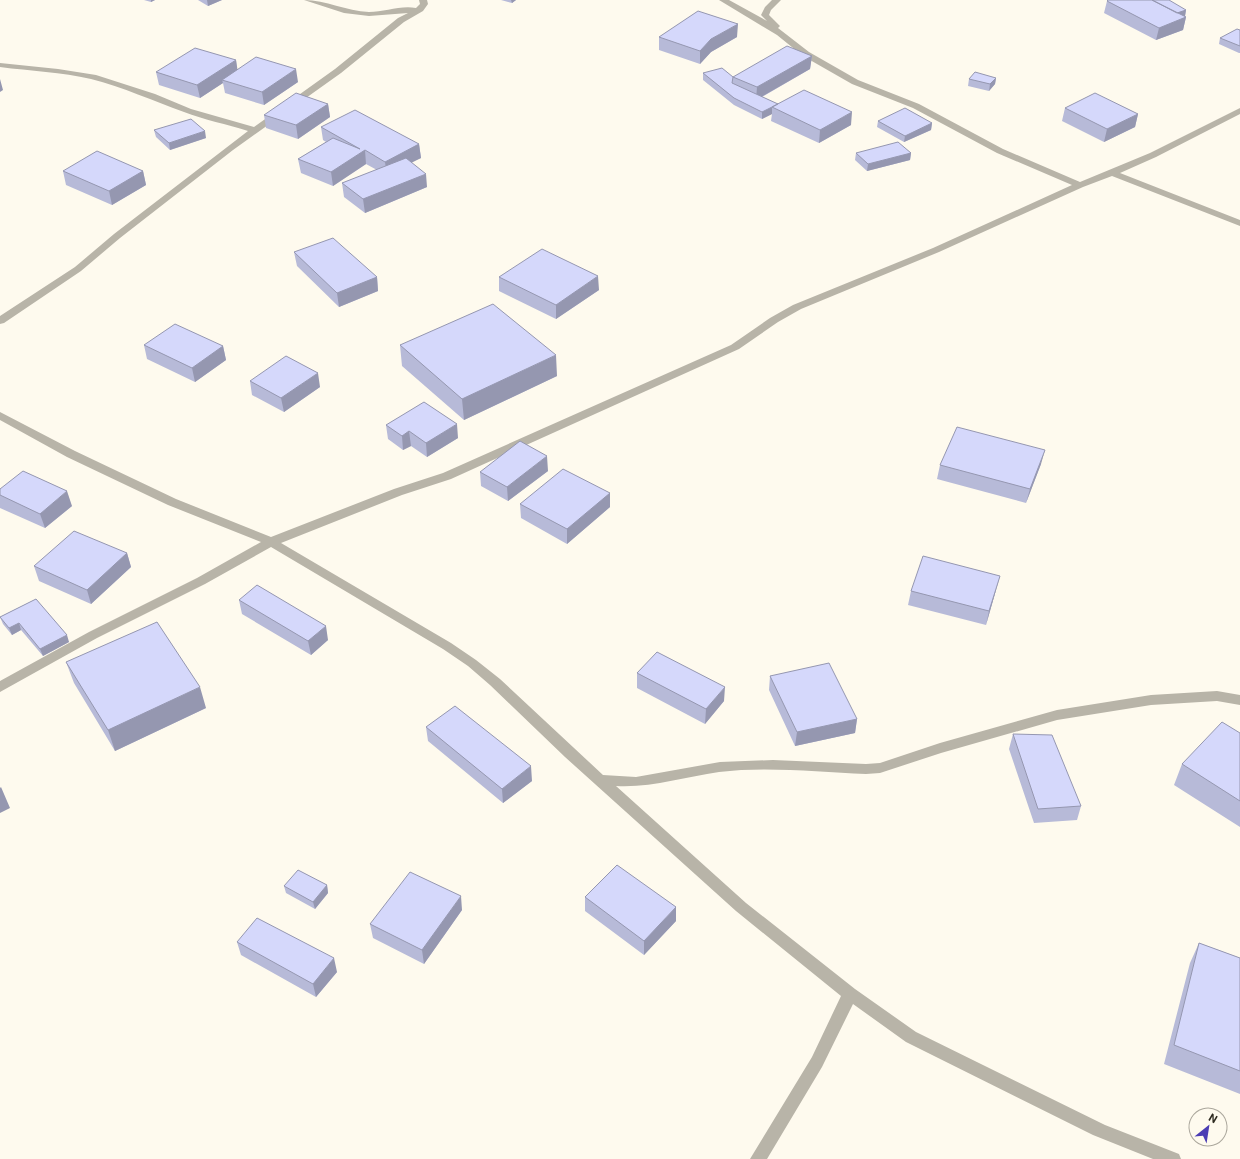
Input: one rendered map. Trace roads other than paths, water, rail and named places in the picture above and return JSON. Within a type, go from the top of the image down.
[{"type":"street","points":[[308,0],[344,11],[369,14],[422,4]]},
{"type":"street","points":[[723,0],[780,33],[806,54],[855,82],[916,106],[1000,151],[1080,185]]},
{"type":"street","points":[[777,0],[769,6],[765,14],[773,21],[780,33]]},
{"type":"street","points":[[0,321],[78,269],[140,217],[254,130],[338,71],[400,20],[422,4]]},
{"type":"street","points":[[0,65],[58,71],[93,77],[152,96],[188,111],[231,122],[254,130]]},
{"type":"street","points":[[0,687],[93,635],[202,582],[271,542],[398,492],[447,476],[735,346],[797,306],[936,250],[1080,185],[1153,155],[1240,111]]},
{"type":"street","points":[[1112,173],[1240,223]]},
{"type":"street","points":[[0,415],[71,454],[172,502],[271,542],[447,646],[472,663],[528,712],[556,740],[741,907],[850,994],[911,1037],[1099,1130],[1173,1159]]},
{"type":"street","points":[[601,780],[636,782],[720,767],[766,765],[866,769],[880,768],[940,748],[1057,715],[1151,700],[1217,696],[1240,700]]},
{"type":"street","points":[[758,1159],[817,1062],[850,994]]}]
